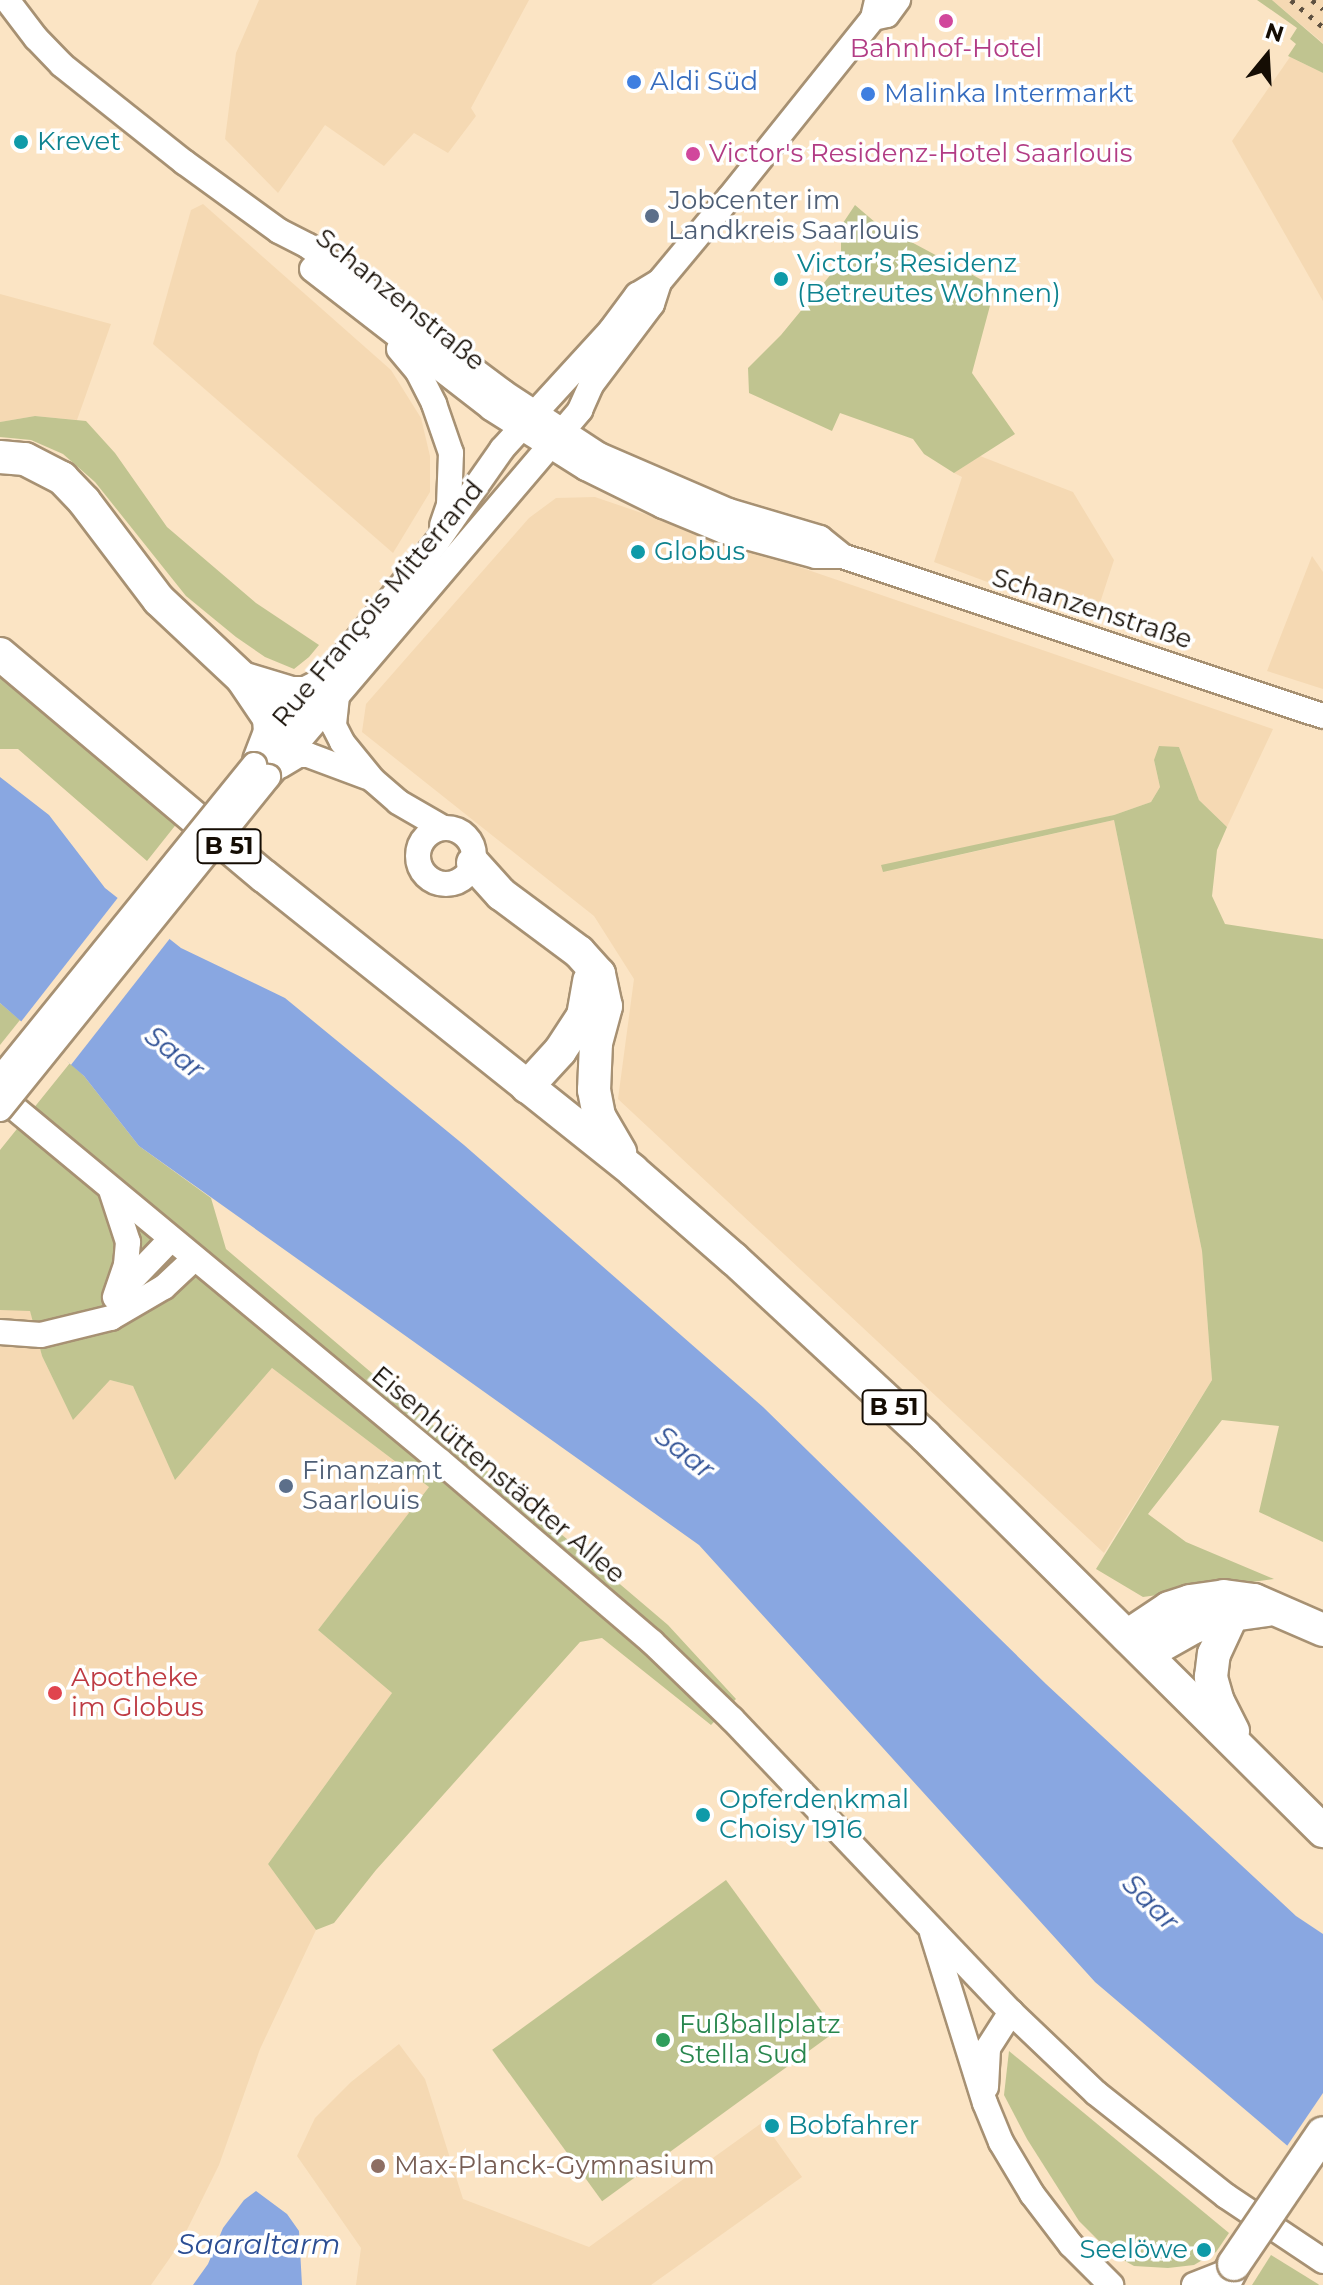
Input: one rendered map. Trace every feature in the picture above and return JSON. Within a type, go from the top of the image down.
[{"type":"main road","points":[[0,457],[25,459],[62,478],[84,501],[159,600],[242,678],[269,718],[264,768]]},
{"type":"main road","name":"B 51","points":[[0,654],[264,876],[633,1171],[925,1436],[1323,1831]]},
{"type":"main road","points":[[242,678],[291,693],[329,691]]},
{"type":"main road","points":[[465,873],[501,894],[579,952],[599,974],[605,990],[606,1006],[596,1043],[593,1086],[599,1116],[633,1171]]},
{"type":"main road","points":[[538,1096],[560,1051],[583,1016],[590,982],[579,952]]},
{"type":"main road","points":[[538,1096],[596,1043]]},
{"type":"main road","points":[[1136,1645],[1169,1608],[1224,1596],[1254,1600],[1323,1630]]},
{"type":"main road","points":[[1136,1645],[1232,1615],[1280,1609]]},
{"type":"main road","name":"B 51","points":[[1232,1615],[1214,1654],[1211,1677],[1218,1702],[1243,1752]]},
{"type":"main road","points":[[1230,2273],[1323,2133]]},
{"type":"street","name":"Schanzenstraße","points":[[7,0],[36,38],[62,65],[184,162],[279,231],[308,246],[497,400]]},
{"type":"street","points":[[659,282],[875,9],[887,15],[898,0]]},
{"type":"street","name":"Schanzenstraße","points":[[279,231],[299,258],[378,322],[663,506],[724,531],[816,556],[842,556],[1323,716]]},
{"type":"street","name":"Rue François Mitterrand","points":[[329,691],[502,449],[551,391],[611,330],[637,295],[659,282]]},
{"type":"street","name":"Rue François Mitterrand","points":[[264,768],[580,410],[591,385],[652,304],[659,282]]},
{"type":"street","points":[[378,322],[418,372],[434,404],[451,453],[449,505],[437,542]]},
{"type":"street","points":[[329,691],[334,726],[342,742],[373,780],[398,802],[443,828],[458,831],[470,841],[465,873],[440,884],[425,875],[418,859],[421,843],[434,831],[443,828]]},
{"type":"street","points":[[0,1079],[264,768],[298,755],[308,755],[373,780]]},
{"type":"street","points":[[0,1109],[264,768]]},
{"type":"street","points":[[398,802],[421,843]]},
{"type":"street","name":"Eisenhüttenstädter Allee","points":[[0,1096],[652,1642],[732,1719],[1011,2012],[1085,2083],[1226,2196],[1323,2261]]},
{"type":"street","points":[[110,1187],[128,1242],[126,1265],[115,1297]]},
{"type":"street","points":[[97,1321],[115,1297],[171,1239]]},
{"type":"street","points":[[0,1332],[41,1335],[127,1310],[164,1287],[195,1258]]},
{"type":"street","name":"Eisenhüttenstädter Allee","points":[[931,1928],[985,2103],[1001,2142],[1032,2194],[1071,2245],[1105,2281],[1130,2285]]},
{"type":"street","name":"Eisenhüttenstädter Allee","points":[[985,2103],[988,2048],[1011,2012]]},
{"type":"street","points":[[1194,2285],[1230,2273]]},
{"type":"shaded area","points":[[259,0],[529,0],[471,108],[476,116],[448,153],[414,133],[384,166],[325,125],[278,193],[225,139],[236,53]]},
{"type":"shaded area","points":[[1272,0],[1323,0],[1323,43]]},
{"type":"shaded area","points":[[1290,57],[1323,73],[1323,301],[1232,141]]},
{"type":"shaded area","points":[[203,204],[391,370],[421,418],[430,456],[430,492],[393,553],[153,344],[191,210]]},
{"type":"shaded area","points":[[0,294],[111,324],[77,420],[35,416],[0,422]]},
{"type":"shaded area","points":[[980,456],[1073,492],[1114,560],[1095,618],[1078,616],[934,562],[962,477],[954,473]]},
{"type":"shaded area","points":[[595,497],[1273,729],[1227,827],[1199,800],[1179,747],[1154,760],[1160,787],[1151,802],[1114,815],[884,872],[1114,820],[1202,1251],[1212,1380],[1104,1553],[618,1099],[634,979],[594,916],[362,732],[366,704],[529,518],[556,498]]},
{"type":"shaded area","points":[[1312,556],[1323,572],[1323,689],[1267,671]]},
{"type":"shaded area","points":[[0,1310],[30,1310],[42,1356],[73,1419],[110,1380],[133,1386],[175,1479],[272,1368],[429,1487],[318,1630],[392,1693],[268,1864],[316,1930],[260,2049],[219,2165],[181,2242],[151,2285],[0,2285]]},
{"type":"shaded area","name":"Max-Planck-Gymnasium","points":[[399,2044],[425,2079],[463,2199],[589,2247],[763,2122],[802,2177],[651,2285],[356,2285],[361,2248],[297,2156],[315,2118],[351,2082]]},
{"type":"green space","points":[[1257,0],[1272,0],[1323,44],[1323,73],[1288,56],[1296,44],[1290,39],[1297,28]]},
{"type":"green space","points":[[855,205],[876,223],[995,287],[972,373],[1015,434],[954,473],[924,454],[913,439],[840,413],[832,431],[749,393],[748,368],[781,335],[841,262],[841,226]]},
{"type":"green space","points":[[35,416],[86,421],[115,453],[167,527],[256,603],[319,645],[309,657],[294,669],[265,657],[236,637],[186,596],[95,482],[63,454],[31,440],[0,437],[0,422]]},
{"type":"green space","points":[[0,677],[178,822],[147,861],[18,749],[0,749]]},
{"type":"green space","points":[[1159,746],[1179,747],[1199,800],[1227,827],[1217,850],[1212,896],[1225,924],[1323,939],[1323,1542],[1259,1512],[1279,1426],[1222,1420],[1148,1514],[1186,1542],[1274,1579],[1143,1597],[1096,1569],[1212,1380],[1202,1251],[1114,820],[883,872],[881,865],[1114,815],[1151,802],[1160,787],[1154,760]]},
{"type":"green space","points":[[0,1003],[20,1020],[0,1045]]},
{"type":"green space","points":[[70,1063],[84,1076],[139,1146],[211,1198],[226,1249],[668,1625],[736,1699],[711,1725],[602,1638],[580,1642],[376,1870],[334,1923],[316,1930],[268,1864],[392,1693],[318,1630],[429,1487],[272,1368],[175,1480],[133,1386],[110,1380],[73,1420],[42,1356],[30,1311],[0,1310],[0,1150]]},
{"type":"green space","name":"Fußballplatz Stella Sud","points":[[726,1880],[836,2031],[602,2201],[492,2050]]},
{"type":"green space","points":[[1009,2051],[1229,2233],[1216,2252],[1194,2265],[1168,2268],[1134,2266],[1111,2253],[1079,2221],[1027,2139],[1004,2095]]},
{"type":"green space","points":[[1271,2255],[1318,2284],[1319,2285],[1252,2285]]},
{"type":"water","name":"Saar","points":[[0,777],[49,815],[105,888],[181,948],[285,998],[464,1145],[763,1407],[1046,1684],[1296,1916],[1323,1934],[1323,2176],[1095,1982],[699,1545],[139,1146],[84,1076],[0,1003]]},
{"type":"water","name":"Saaraltarm","points":[[256,2191],[287,2214],[299,2231],[302,2285],[193,2285],[208,2264],[223,2228],[244,2200]]},
{"type":"pier","points":[[120,895],[172,936],[71,1065],[19,1024]]},
{"type":"pier","points":[[1323,2093],[1323,2178],[1322,2180],[1285,2149]]},
{"type":"railway","points":[[1291,0],[1323,27]]},
{"type":"railway","points":[[1312,0],[1323,9]]},
{"type":"place","name":"Bahnhof-Hotel","points":[[946,21]]},
{"type":"place","name":"Aldi Süd","points":[[634,82]]},
{"type":"place","name":"Malinka Intermarkt","points":[[868,94]]},
{"type":"place","name":"Krevet","points":[[21,142]]},
{"type":"place","name":"Victor's Residenz-Hotel Saarlouis","points":[[693,154]]},
{"type":"place","name":"Jobcenter im Landkreis Saarlouis","points":[[652,216]]},
{"type":"place","name":"Victor’s Residenz (Betreutes Wohnen)","points":[[781,279]]},
{"type":"place","name":"Globus","points":[[638,552]]},
{"type":"place","name":"Finanzamt Saarlouis","points":[[286,1486]]},
{"type":"place","name":"Apotheke im Globus","points":[[55,1693]]},
{"type":"place","name":"Opferdenkmal Choisy 1916","points":[[703,1815]]},
{"type":"place","name":"Fußballplatz Stella Sud","points":[[663,2040]]},
{"type":"place","name":"Bobfahrer","points":[[772,2126]]},
{"type":"place","name":"Max-Planck-Gymnasium","points":[[378,2166]]},
{"type":"place","name":"Seelöwe","points":[[1204,2250]]}]
